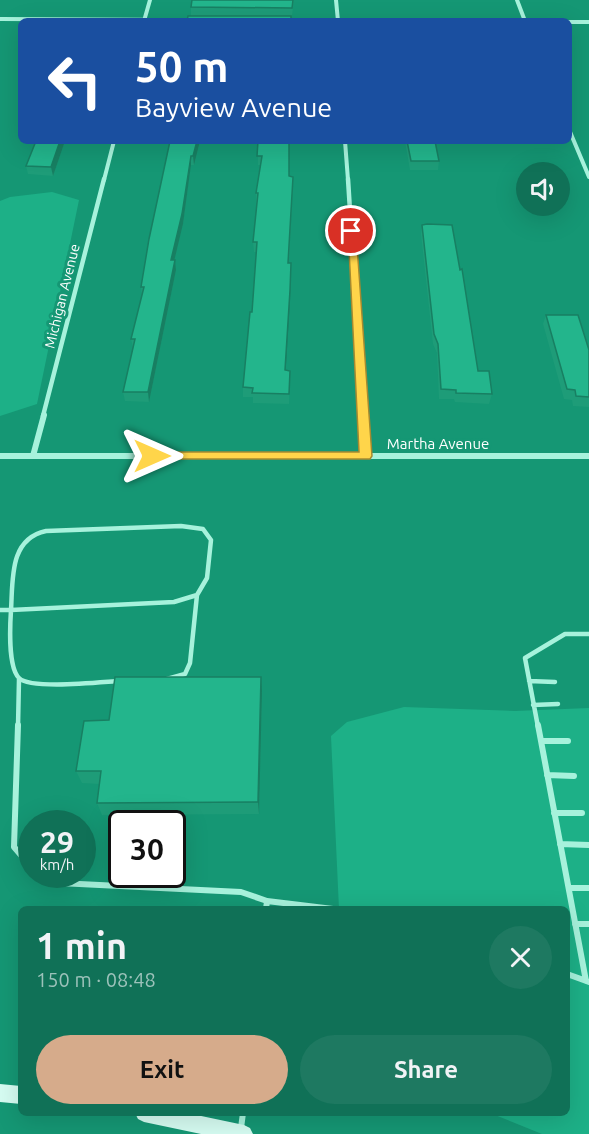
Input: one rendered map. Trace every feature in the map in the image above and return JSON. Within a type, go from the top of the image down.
[{"type":"street","points":[[145,18],[150,0]]},
{"type":"street","points":[[336,0],[338,18]]},
{"type":"street","points":[[517,0],[524,18]]},
{"type":"street","points":[[0,19],[18,19]]},
{"type":"street","points":[[572,22],[589,22]]},
{"type":"street","points":[[572,137],[589,177]]},
{"type":"street","name":"Michigan Avenue","points":[[33,456],[113,144]]},
{"type":"street","points":[[345,144],[366,456]]},
{"type":"street","name":"Martha Avenue","points":[[0,456],[589,456]]},
{"type":"street","points":[[0,1093],[18,1095]]},
{"type":"street","points":[[159,1116],[242,1133]]},
{"type":"lane","points":[[130,681],[36,684],[20,679],[12,669],[10,610],[20,545],[31,534],[46,531],[182,526],[203,530],[211,540],[207,578],[197,595],[190,663],[185,674],[165,679]]},
{"type":"lane","points":[[0,610],[174,602],[197,595]]},
{"type":"lane","points":[[588,981],[575,924],[525,658],[565,634],[589,634]]},
{"type":"lane","points":[[18,852],[14,847],[20,679]]},
{"type":"lane","points":[[529,681],[555,682]]},
{"type":"lane","points":[[533,705],[558,704]]},
{"type":"lane","points":[[541,741],[568,741]]},
{"type":"lane","points":[[547,775],[574,776]]},
{"type":"lane","points":[[554,813],[582,813]]},
{"type":"lane","points":[[560,844],[589,845]]},
{"type":"lane","points":[[96,885],[241,892],[267,901],[308,906]]},
{"type":"lane","points":[[569,888],[589,888]]},
{"type":"lane","points":[[266,906],[267,901]]},
{"type":"lane","points":[[575,924],[589,924]]},
{"type":"lane","points":[[570,975],[588,981]]},
{"type":"lane","points":[[242,1133],[243,1116]]},
{"type":"green space","points":[[52,192],[79,200],[37,404],[0,416],[0,201],[10,197]]},
{"type":"green space","points":[[404,707],[515,711],[589,708],[589,1134],[542,1134],[497,1116],[570,1116],[570,906],[339,906],[331,736],[347,722]]},
{"type":"building","points":[[192,0],[293,0],[292,8],[191,7]]},
{"type":"building","points":[[188,16],[291,16],[291,18],[188,18]]},
{"type":"building","points":[[35,144],[59,144],[51,167],[26,166]]},
{"type":"building","points":[[169,144],[196,144],[193,156],[191,156],[182,214],[171,260],[175,260],[148,392],[123,392],[135,339],[131,339],[144,287],[141,287]]},
{"type":"building","points":[[258,144],[289,144],[289,176],[293,177],[285,370],[290,371],[289,394],[252,393],[253,388],[243,387],[257,242],[253,242],[258,193],[256,193],[262,156],[257,156]]},
{"type":"building","points":[[408,144],[436,144],[439,161],[411,161]]},
{"type":"building","points":[[422,225],[452,225],[460,270],[462,269],[478,371],[489,371],[492,394],[456,393],[456,390],[441,389],[438,344],[434,334]]},
{"type":"building","points":[[546,315],[578,315],[589,350],[589,397],[576,396],[575,390],[567,389]]},
{"type":"building","points":[[115,677],[261,677],[258,802],[97,803],[101,771],[76,771],[84,721],[109,720]]},
{"type":"route","points":[[152,456],[366,456],[351,231]]}]
